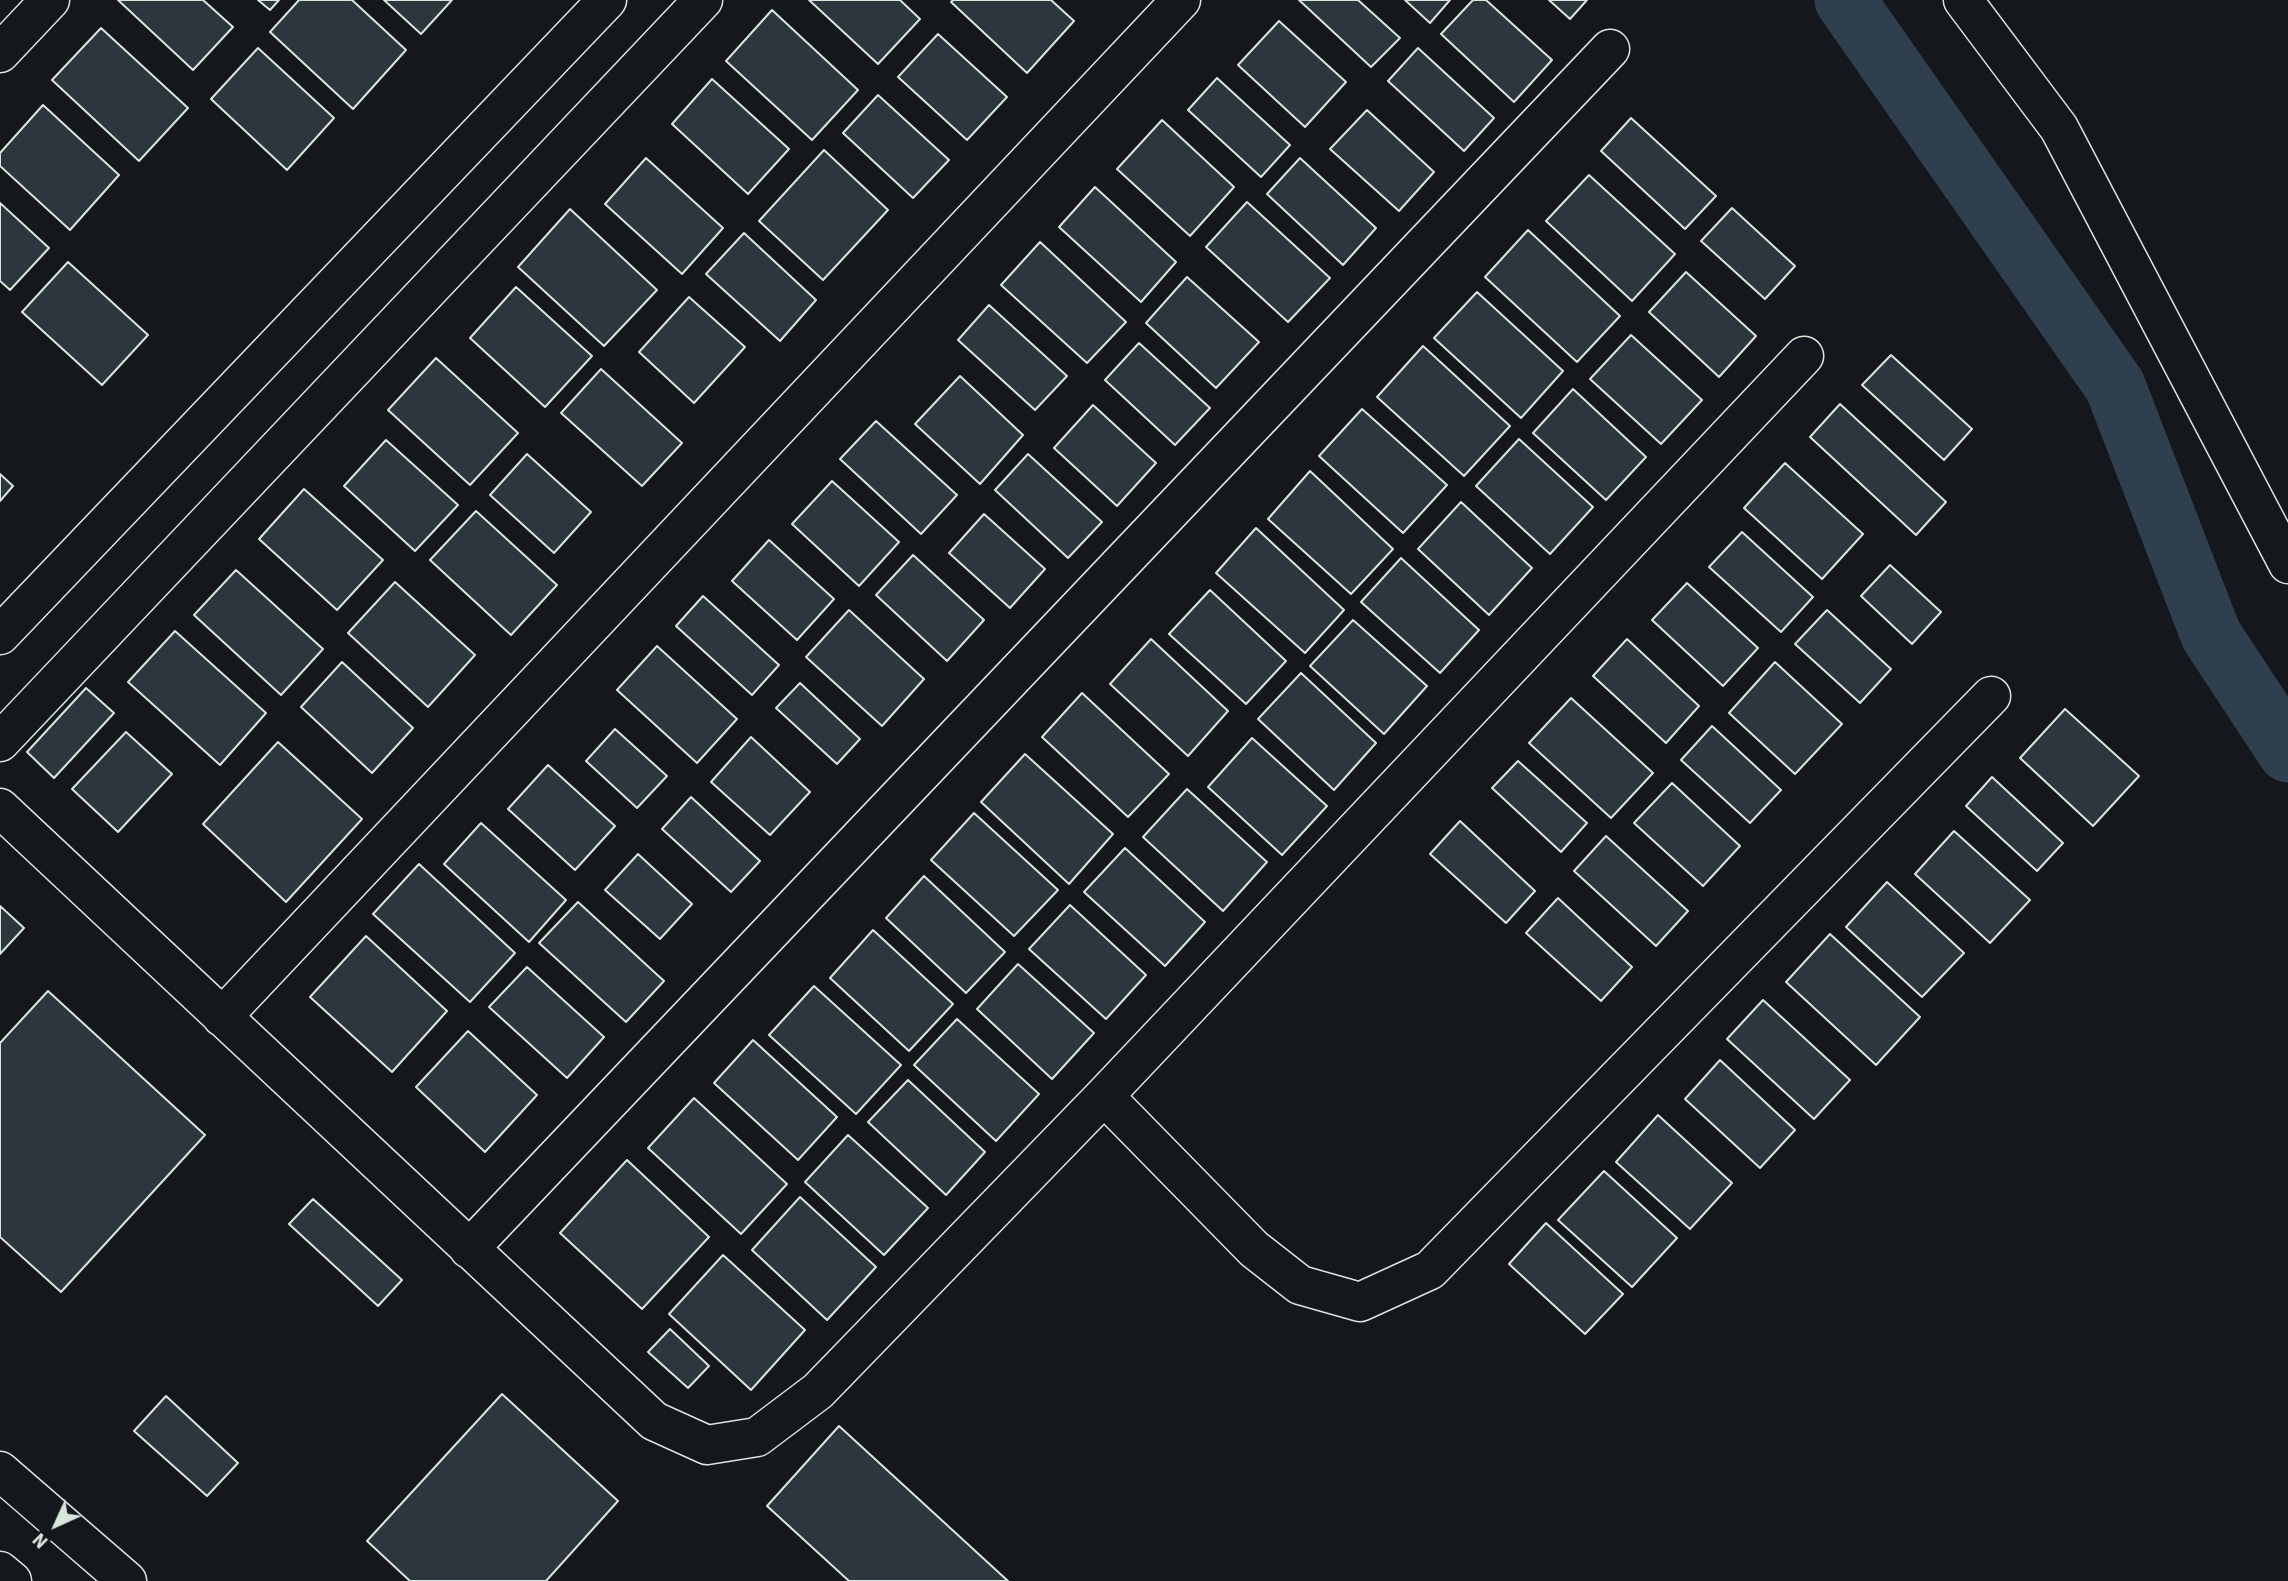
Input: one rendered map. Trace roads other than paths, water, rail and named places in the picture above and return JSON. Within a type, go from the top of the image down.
[{"type":"street","points":[[0,52],[50,0]]},
{"type":"street","points":[[0,635],[607,0]]},
{"type":"street","points":[[0,742],[703,0]]},
{"type":"street","points":[[222,1017],[1181,0]]},
{"type":"street","points":[[1963,0],[2059,128],[2288,564]]},
{"type":"street","points":[[469,1249],[1610,50]]},
{"type":"street","points":[[0,808],[654,1421],[708,1445],[757,1437],[818,1391],[1104,1096],[1804,356]]},
{"type":"street","points":[[1104,1096],[1254,1249],[1300,1285],[1360,1302],[1430,1270],[1991,696]]},
{"type":"street","points":[[0,1471],[127,1581]]},
{"type":"street","points":[[0,1571],[12,1581]]},
{"type":"waterway","points":[[1845,0],[2115,386],[2211,635],[2288,752]]}]
